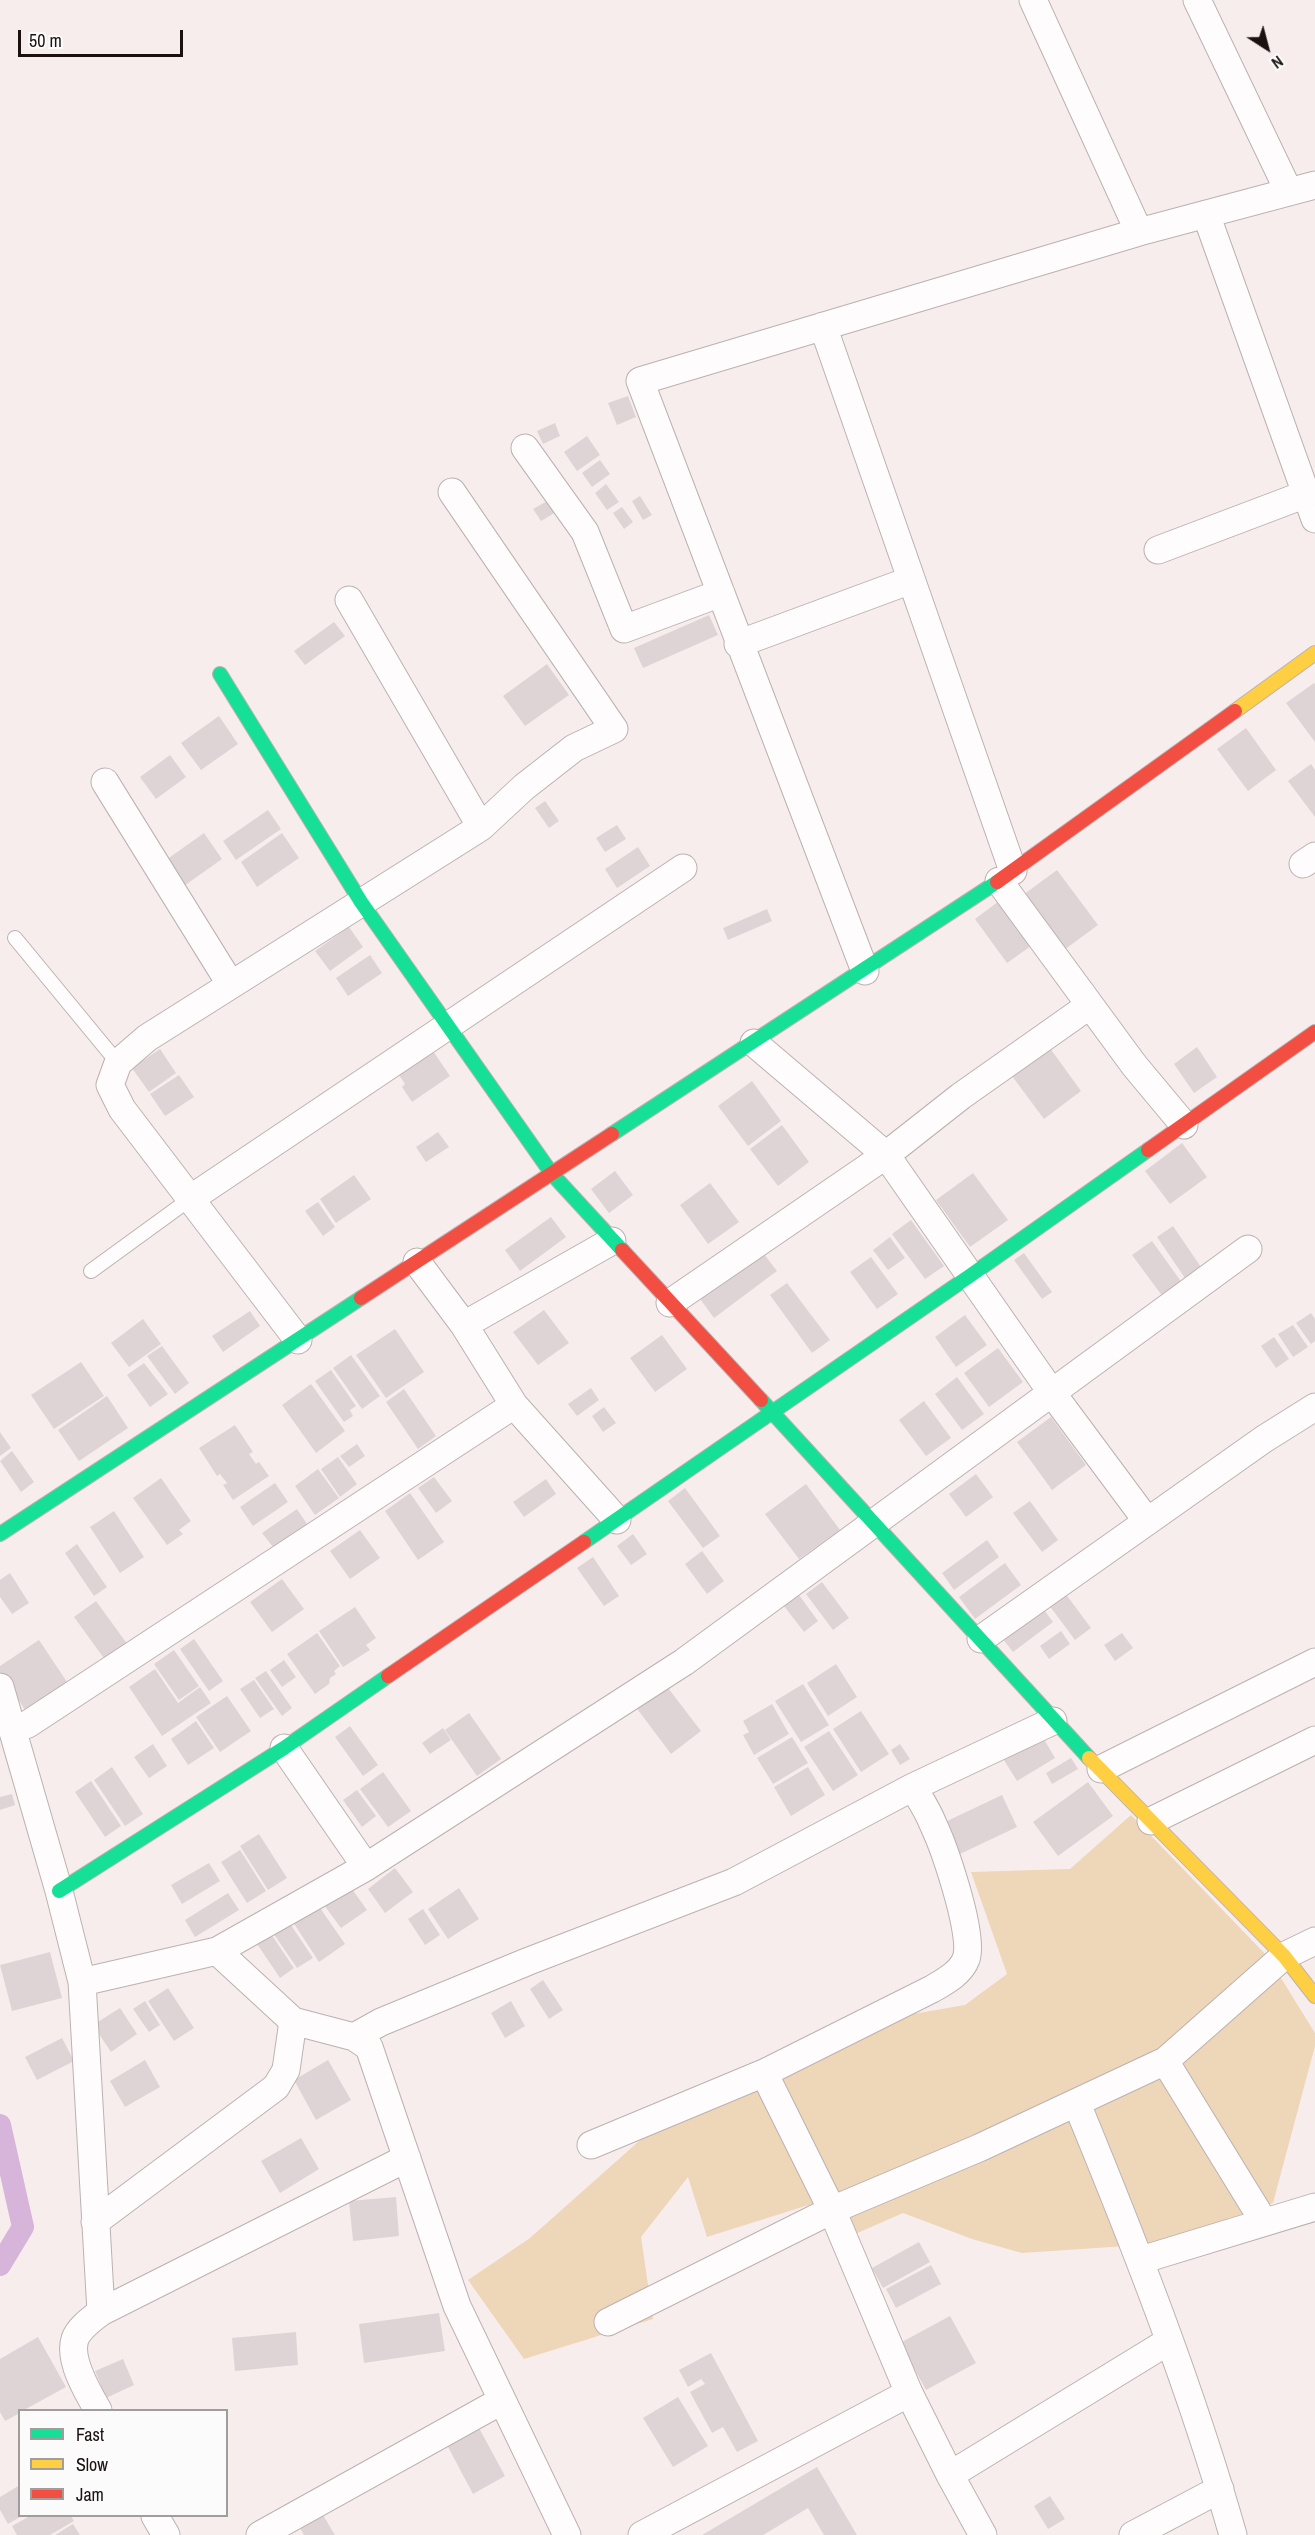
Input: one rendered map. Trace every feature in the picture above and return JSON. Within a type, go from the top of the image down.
[{"type":"street","points":[[1033,0],[1138,232]]},
{"type":"street","points":[[865,971],[738,644],[721,593],[640,381],[1138,232],[1302,189],[1197,0]]},
{"type":"street","points":[[1206,214],[1315,519]]},
{"type":"street","points":[[823,326],[912,580],[1006,876],[1090,1005],[1134,1065],[1184,1125]]},
{"type":"street","points":[[525,448],[585,532],[624,629],[721,593]]},
{"type":"street","points":[[298,1340],[122,1109],[110,1085],[118,1063],[147,1038],[213,994],[231,985],[481,827],[524,787],[574,748],[614,729],[452,492]]},
{"type":"street","points":[[1158,550],[1306,494]]},
{"type":"street","points":[[738,644],[912,580]]},
{"type":"street","points":[[349,600],[481,827]]},
{"type":"street","points":[[0,1534],[865,971],[1006,876],[1315,653]]},
{"type":"street","points":[[220,674],[361,902],[552,1174],[875,1523],[1053,1721],[1284,1956],[1315,1996]]},
{"type":"street","points":[[105,782],[231,985]]},
{"type":"street","points":[[190,1199],[683,868]]},
{"type":"street","points":[[670,1303],[886,1155],[961,1096],[1090,1005]]},
{"type":"street","points":[[59,1891],[284,1748],[971,1275],[1315,1032]]},
{"type":"street","points":[[754,1043],[886,1155],[1052,1393],[1147,1521]]},
{"type":"street","points":[[464,1326],[612,1241]]},
{"type":"street","points":[[82,1982],[217,1951],[366,1868],[684,1662],[1248,1249]]},
{"type":"street","points":[[417,1262],[464,1326],[514,1405],[617,1520]]},
{"type":"street","points":[[12,1730],[28,1724],[514,1405]]},
{"type":"street","points":[[981,1639],[1264,1439],[1315,1407]]},
{"type":"street","points":[[1101,1769],[1315,1662]]},
{"type":"street","points":[[0,1687],[59,1891],[82,1982],[101,2312]]},
{"type":"street","points":[[354,2037],[381,2022],[530,1961],[734,1882],[913,1787],[1053,1721]]},
{"type":"street","points":[[1151,1821],[1315,1740]]},
{"type":"street","points":[[284,1748],[366,1868]]},
{"type":"street","points":[[591,2145],[764,2073],[932,1989],[952,1976],[966,1959],[968,1937],[943,1847],[913,1787]]},
{"type":"street","points":[[608,2322],[832,2210],[979,2148],[1165,2061],[1284,1956],[1315,1941]]},
{"type":"street","points":[[217,1951],[293,2021],[354,2037],[369,2047],[457,2306],[567,2535]]},
{"type":"street","points":[[95,2222],[276,2087],[286,2070],[293,2021]]},
{"type":"street","points":[[1165,2061],[1264,2222]]},
{"type":"street","points":[[764,2073],[832,2210],[909,2393],[983,2535]]},
{"type":"street","points":[[1077,2104],[1142,2259],[1220,2489],[1233,2535]]},
{"type":"street","points":[[97,2409],[82,2382],[74,2351],[75,2340],[81,2330],[101,2312],[407,2158]]},
{"type":"street","points":[[1142,2259],[1315,2207]]},
{"type":"street","points":[[950,2475],[1169,2341]]},
{"type":"street","points":[[642,2535],[909,2393]]},
{"type":"street","points":[[260,2535],[501,2401]]},
{"type":"street","points":[[1132,2535],[1220,2489]]},
{"type":"street","points":[[156,2517],[166,2535]]},
{"type":"lane","points":[[15,938],[118,1063]]},
{"type":"lane","points":[[91,1271],[190,1199]]},
{"type":"shaded area","points":[[1131,1815],[1268,1957],[1315,2033],[1315,2046],[1273,2203],[1156,2244],[1022,2253],[972,2239],[903,2213],[846,2238],[853,2191],[707,2237],[688,2177],[641,2237],[653,2319],[524,2359],[468,2280],[530,2238],[692,2094],[826,2029],[965,2005],[1007,1974],[971,1872],[1070,1869]]},
{"type":"building","points":[[628,396],[636,417],[617,425],[608,403]]},
{"type":"building","points":[[555,423],[560,436],[543,444],[537,431]]},
{"type":"building","points":[[587,436],[600,455],[577,471],[564,452]]},
{"type":"building","points":[[600,460],[610,474],[592,487],[582,473]]},
{"type":"building","points":[[606,484],[619,502],[607,510],[595,493]]},
{"type":"building","points":[[640,496],[652,515],[643,520],[632,501]]},
{"type":"building","points":[[549,500],[556,512],[541,521],[533,509]]},
{"type":"building","points":[[622,507],[633,522],[624,529],[613,513]]},
{"type":"building","points":[[709,615],[718,635],[643,668],[634,648]]},
{"type":"building","points":[[334,622],[345,636],[305,665],[294,651]]},
{"type":"building","points":[[547,664],[569,695],[525,726],[503,696]]},
{"type":"building","points":[[1315,684],[1315,742],[1286,703]]},
{"type":"building","points":[[219,716],[238,744],[201,770],[181,743]]},
{"type":"building","points":[[1246,728],[1276,770],[1248,791],[1217,749]]},
{"type":"building","points":[[170,755],[186,777],[156,799],[140,777]]},
{"type":"building","points":[[1311,764],[1315,770],[1315,817],[1288,781]]},
{"type":"building","points":[[545,801],[559,821],[549,828],[535,808]]},
{"type":"building","points":[[268,810],[281,829],[236,860],[223,841]]},
{"type":"building","points":[[617,825],[626,839],[605,852],[596,838]]},
{"type":"building","points":[[204,833],[222,859],[184,886],[166,860]]},
{"type":"building","points":[[282,833],[299,858],[257,887],[241,862]]},
{"type":"building","points":[[638,847],[650,866],[617,888],[605,869]]},
{"type":"building","points":[[1057,870],[1098,925],[1064,950],[1023,895]]},
{"type":"building","points":[[999,901],[1031,946],[1007,963],[975,919]]},
{"type":"building","points":[[767,909],[772,921],[728,940],[723,928]]},
{"type":"building","points":[[349,927],[363,947],[330,971],[315,951]]},
{"type":"building","points":[[370,955],[382,973],[348,996],[336,978]]},
{"type":"building","points":[[1047,1044],[1081,1091],[1044,1119],[1009,1072]]},
{"type":"building","points":[[1197,1047],[1217,1077],[1194,1093],[1174,1064]]},
{"type":"building","points":[[160,1049],[176,1073],[149,1092],[132,1068]]},
{"type":"building","points":[[433,1051],[450,1076],[412,1102],[402,1087],[405,1084],[399,1075]]},
{"type":"building","points":[[179,1075],[194,1097],[165,1116],[150,1094]]},
{"type":"building","points":[[752,1081],[781,1121],[748,1146],[718,1106]]},
{"type":"building","points":[[782,1125],[809,1162],[778,1186],[750,1149]]},
{"type":"building","points":[[438,1132],[449,1147],[426,1162],[416,1147]]},
{"type":"building","points":[[1182,1143],[1207,1177],[1170,1204],[1145,1171]]},
{"type":"building","points":[[615,1171],[633,1195],[609,1213],[591,1189]]},
{"type":"building","points":[[973,1173],[1008,1220],[970,1247],[936,1200]]},
{"type":"building","points":[[354,1175],[371,1199],[336,1223],[320,1199]]},
{"type":"building","points":[[710,1183],[739,1222],[708,1244],[680,1205]]},
{"type":"building","points":[[318,1202],[335,1227],[323,1236],[305,1211]]},
{"type":"building","points":[[551,1217],[566,1237],[520,1271],[505,1250]]},
{"type":"building","points":[[911,1220],[944,1266],[925,1279],[892,1234]]},
{"type":"building","points":[[1173,1226],[1203,1270],[1187,1281],[1157,1237]]},
{"type":"building","points":[[890,1237],[905,1258],[888,1270],[873,1250]]},
{"type":"building","points":[[1152,1241],[1185,1287],[1166,1301],[1132,1255]]},
{"type":"building","points":[[758,1246],[777,1271],[714,1318],[695,1292]]},
{"type":"building","points":[[1024,1253],[1052,1292],[1042,1299],[1014,1260]]},
{"type":"building","points":[[871,1257],[898,1294],[877,1309],[850,1272]]},
{"type":"building","points":[[787,1283],[830,1340],[812,1353],[770,1295]]},
{"type":"building","points":[[544,1310],[569,1343],[538,1365],[513,1332]]},
{"type":"building","points":[[250,1311],[260,1326],[223,1352],[212,1336]]},
{"type":"building","points":[[1311,1313],[1315,1319],[1315,1341],[1311,1344],[1296,1323]]},
{"type":"building","points":[[965,1315],[987,1345],[956,1367],[935,1337]]},
{"type":"building","points":[[143,1319],[161,1344],[129,1367],[111,1343]]},
{"type":"building","points":[[1293,1325],[1308,1347],[1293,1357],[1278,1334]]},
{"type":"building","points":[[395,1329],[424,1372],[386,1398],[356,1355]]},
{"type":"building","points":[[662,1335],[687,1369],[655,1392],[630,1358]]},
{"type":"building","points":[[1274,1337],[1289,1359],[1276,1368],[1261,1346]]},
{"type":"building","points":[[162,1346],[189,1383],[175,1394],[147,1356]]},
{"type":"building","points":[[998,1348],[1023,1382],[989,1407],[964,1373]]},
{"type":"building","points":[[351,1355],[380,1396],[362,1409],[333,1368]]},
{"type":"building","points":[[81,1362],[104,1396],[54,1429],[31,1395]]},
{"type":"building","points":[[144,1363],[168,1394],[150,1407],[127,1375]]},
{"type":"building","points":[[331,1370],[356,1406],[350,1410],[353,1416],[344,1422],[315,1381]]},
{"type":"building","points":[[957,1377],[984,1414],[962,1430],[935,1394]]},
{"type":"building","points":[[311,1384],[345,1431],[316,1453],[282,1405]]},
{"type":"building","points":[[591,1388],[599,1400],[577,1416],[568,1404]]},
{"type":"building","points":[[404,1389],[436,1436],[418,1449],[386,1402]]},
{"type":"building","points":[[107,1396],[128,1428],[79,1461],[58,1430]]},
{"type":"building","points":[[924,1401],[951,1438],[926,1456],[899,1420]]},
{"type":"building","points":[[604,1407],[616,1423],[603,1432],[592,1416]]},
{"type":"building","points":[[1051,1417],[1086,1465],[1052,1490],[1017,1442]]},
{"type":"building","points":[[235,1425],[253,1452],[249,1454],[256,1464],[259,1462],[269,1476],[233,1500],[223,1485],[227,1483],[220,1474],[217,1476],[199,1448]]},
{"type":"building","points":[[0,1432],[11,1448],[0,1456]]},
{"type":"building","points":[[357,1444],[365,1456],[349,1467],[340,1456]]},
{"type":"building","points":[[12,1451],[34,1482],[21,1492],[0,1461]]},
{"type":"building","points":[[338,1457],[357,1484],[340,1497],[321,1469]]},
{"type":"building","points":[[318,1469],[339,1498],[315,1515],[295,1486]]},
{"type":"building","points":[[976,1474],[993,1497],[966,1517],[949,1494]]},
{"type":"building","points":[[434,1477],[452,1501],[436,1513],[418,1488]]},
{"type":"building","points":[[161,1478],[191,1521],[179,1530],[183,1534],[167,1545],[133,1498]]},
{"type":"building","points":[[546,1479],[556,1494],[524,1517],[513,1502]]},
{"type":"building","points":[[275,1483],[288,1502],[253,1526],[240,1507]]},
{"type":"building","points":[[806,1484],[840,1530],[799,1559],[765,1514]]},
{"type":"building","points":[[685,1488],[720,1536],[703,1548],[668,1501]]},
{"type":"building","points":[[410,1493],[444,1542],[418,1560],[385,1511]]},
{"type":"building","points":[[1030,1501],[1058,1540],[1042,1552],[1013,1513]]},
{"type":"building","points":[[297,1509],[307,1524],[273,1547],[262,1533]]},
{"type":"building","points":[[114,1511],[144,1557],[120,1573],[90,1527]]},
{"type":"building","points":[[360,1530],[380,1558],[350,1579],[330,1551]]},
{"type":"building","points":[[633,1534],[647,1554],[631,1565],[617,1546]]},
{"type":"building","points":[[987,1540],[999,1557],[954,1590],[942,1573]]},
{"type":"building","points":[[77,1544],[107,1587],[94,1596],[65,1553]]},
{"type":"building","points":[[702,1551],[724,1581],[707,1594],[685,1564]]},
{"type":"building","points":[[593,1557],[619,1596],[604,1606],[577,1568]]},
{"type":"building","points":[[1005,1563],[1021,1585],[975,1619],[959,1597]]},
{"type":"building","points":[[10,1573],[29,1603],[12,1614],[0,1597],[0,1580]]},
{"type":"building","points":[[282,1579],[304,1609],[272,1632],[250,1602]]},
{"type":"building","points":[[822,1582],[849,1618],[833,1630],[806,1594]]},
{"type":"building","points":[[1065,1593],[1091,1628],[1075,1640],[1049,1605]]},
{"type":"building","points":[[799,1595],[818,1621],[804,1632],[784,1606]]},
{"type":"building","points":[[96,1601],[128,1645],[106,1661],[74,1617]]},
{"type":"building","points":[[355,1607],[376,1638],[366,1645],[370,1650],[343,1667],[319,1631]]},
{"type":"building","points":[[1042,1607],[1053,1622],[1013,1652],[1002,1638]]},
{"type":"building","points":[[1061,1631],[1070,1644],[1049,1659],[1040,1646]]},
{"type":"building","points":[[317,1633],[340,1666],[334,1671],[336,1674],[330,1678],[329,1684],[315,1694],[287,1654]]},
{"type":"building","points":[[1122,1633],[1133,1648],[1115,1661],[1104,1645]]},
{"type":"building","points":[[194,1639],[223,1681],[209,1691],[180,1649]]},
{"type":"building","points":[[39,1640],[69,1685],[27,1713],[0,1672],[0,1666]]},
{"type":"building","points":[[174,1650],[199,1686],[179,1700],[154,1664]]},
{"type":"building","points":[[284,1660],[296,1677],[282,1687],[270,1670]]},
{"type":"building","points":[[836,1664],[857,1697],[828,1716],[807,1683]]},
{"type":"building","points":[[155,1669],[178,1703],[200,1687],[211,1703],[162,1736],[129,1687]]},
{"type":"building","points":[[266,1671],[292,1708],[282,1716],[255,1678]]},
{"type":"building","points":[[254,1680],[274,1709],[260,1718],[240,1689]]},
{"type":"building","points":[[665,1684],[701,1731],[671,1754],[635,1706]]},
{"type":"building","points":[[803,1684],[829,1725],[801,1742],[775,1701]]},
{"type":"building","points":[[227,1696],[251,1731],[220,1752],[196,1717]]},
{"type":"building","points":[[772,1704],[789,1734],[754,1755],[743,1735],[749,1732],[743,1721]]},
{"type":"building","points":[[861,1711],[889,1754],[861,1772],[833,1729]]},
{"type":"building","points":[[469,1713],[501,1759],[477,1776],[445,1730]]},
{"type":"building","points":[[196,1721],[214,1748],[188,1765],[171,1739]]},
{"type":"building","points":[[350,1726],[378,1765],[363,1776],[335,1737]]},
{"type":"building","points":[[443,1728],[451,1740],[430,1754],[422,1743]]},
{"type":"building","points":[[829,1731],[858,1775],[833,1791],[804,1747]]},
{"type":"building","points":[[1041,1734],[1055,1758],[1017,1781],[1002,1757]]},
{"type":"building","points":[[792,1737],[808,1763],[773,1784],[757,1758]]},
{"type":"building","points":[[153,1744],[167,1766],[149,1778],[134,1757]]},
{"type":"building","points":[[900,1744],[910,1759],[900,1765],[891,1750]]},
{"type":"building","points":[[1071,1758],[1078,1769],[1052,1784],[1046,1773]]},
{"type":"building","points":[[112,1767],[143,1814],[125,1826],[94,1780]]},
{"type":"building","points":[[808,1767],[825,1795],[791,1816],[774,1787]]},
{"type":"building","points":[[383,1772],[411,1811],[388,1827],[360,1789]]},
{"type":"building","points":[[91,1781],[121,1826],[105,1837],[75,1792]]},
{"type":"building","points":[[1088,1782],[1113,1816],[1058,1856],[1033,1822]]},
{"type":"building","points":[[357,1790],[376,1816],[362,1827],[343,1800]]},
{"type":"building","points":[[12,1794],[15,1805],[0,1810],[0,1797]]},
{"type":"building","points":[[1002,1795],[1017,1827],[960,1854],[945,1822]]},
{"type":"building","points":[[259,1834],[287,1878],[268,1890],[240,1846]]},
{"type":"building","points":[[240,1850],[266,1891],[247,1903],[221,1862]]},
{"type":"building","points":[[209,1863],[220,1881],[182,1904],[171,1885]]},
{"type":"building","points":[[395,1868],[413,1892],[385,1913],[368,1889]]},
{"type":"building","points":[[347,1882],[367,1910],[341,1928],[321,1901]]},
{"type":"building","points":[[459,1888],[479,1919],[448,1939],[428,1909]]},
{"type":"building","points":[[228,1893],[239,1910],[195,1937],[185,1920]]},
{"type":"building","points":[[316,1902],[345,1944],[319,1962],[291,1919]]},
{"type":"building","points":[[423,1909],[440,1935],[425,1945],[408,1919]]},
{"type":"building","points":[[285,1916],[313,1958],[297,1968],[269,1927]]},
{"type":"building","points":[[267,1928],[294,1968],[280,1978],[253,1938]]},
{"type":"building","points":[[50,1952],[62,1998],[12,2011],[0,1965]]},
{"type":"building","points":[[543,1980],[563,2010],[549,2019],[530,1989]]},
{"type":"building","points":[[168,1988],[194,2028],[174,2041],[148,2001]]},
{"type":"building","points":[[145,2001],[160,2025],[149,2032],[133,2009]]},
{"type":"building","points":[[511,2001],[525,2026],[505,2038],[491,2013]]},
{"type":"building","points":[[120,2008],[137,2034],[111,2052],[93,2025]]},
{"type":"building","points":[[62,2038],[74,2061],[37,2080],[25,2057]]},
{"type":"building","points":[[145,2060],[160,2087],[125,2107],[110,2081]]},
{"type":"building","points":[[328,2060],[351,2100],[316,2120],[294,2080]]},
{"type":"building","points":[[301,2138],[319,2169],[280,2193],[261,2161]]},
{"type":"building","points":[[396,2197],[399,2236],[353,2241],[349,2201]]},
{"type":"building","points":[[919,2242],[930,2262],[883,2288],[872,2268]]},
{"type":"building","points":[[931,2265],[941,2284],[896,2308],[886,2289]]},
{"type":"building","points":[[439,2313],[445,2351],[364,2363],[359,2324]]},
{"type":"building","points":[[950,2316],[976,2363],[926,2390],[900,2343]]},
{"type":"building","points":[[296,2332],[298,2365],[235,2371],[232,2338]]},
{"type":"building","points":[[38,2337],[66,2387],[26,2409],[18,2409],[18,2414],[5,2421],[0,2412],[0,2359]]},
{"type":"building","points":[[711,2353],[758,2441],[737,2452],[723,2427],[712,2433],[690,2392],[705,2384],[701,2379],[688,2387],[679,2370]]},
{"type":"building","points":[[123,2359],[134,2385],[106,2398],[95,2371]]},
{"type":"building","points":[[678,2397],[708,2446],[673,2467],[643,2418]]},
{"type":"building","points":[[479,2428],[505,2476],[473,2494],[447,2445]]},
{"type":"building","points":[[817,2467],[857,2535],[824,2535],[808,2508],[763,2535],[702,2535]]},
{"type":"building","points":[[18,2486],[18,2517],[20,2517],[8,2524],[0,2510],[0,2497]]},
{"type":"building","points":[[1050,2496],[1065,2519],[1048,2529],[1034,2506]]},
{"type":"building","points":[[323,2515],[335,2535],[304,2535],[300,2528]]},
{"type":"building","points":[[28,2517],[72,2517],[74,2521],[50,2535],[17,2535],[12,2526]]},
{"type":"building","points":[[73,2524],[80,2535],[55,2535]]},
{"type":"waterway","points":[[0,2125],[23,2227],[0,2265]]},
{"type":"traffic: fast","points":[[220,674],[361,902],[552,1174],[622,1250]]},
{"type":"traffic: fast","points":[[612,1134],[997,882]]},
{"type":"traffic: fast","points":[[584,1542],[1148,1150]]},
{"type":"traffic: fast","points":[[0,1534],[361,1298]]},
{"type":"traffic: fast","points":[[761,1400],[1089,1758]]},
{"type":"traffic: fast","points":[[59,1891],[284,1748],[388,1676]]},
{"type":"traffic: slow","points":[[1235,711],[1315,653]]},
{"type":"traffic: slow","points":[[1089,1758],[1284,1956],[1315,1996]]},
{"type":"traffic: jam","points":[[997,882],[1235,711]]},
{"type":"traffic: jam","points":[[1148,1150],[1315,1032]]},
{"type":"traffic: jam","points":[[361,1298],[612,1134]]},
{"type":"traffic: jam","points":[[622,1250],[761,1400]]},
{"type":"traffic: jam","points":[[388,1676],[584,1542]]}]
